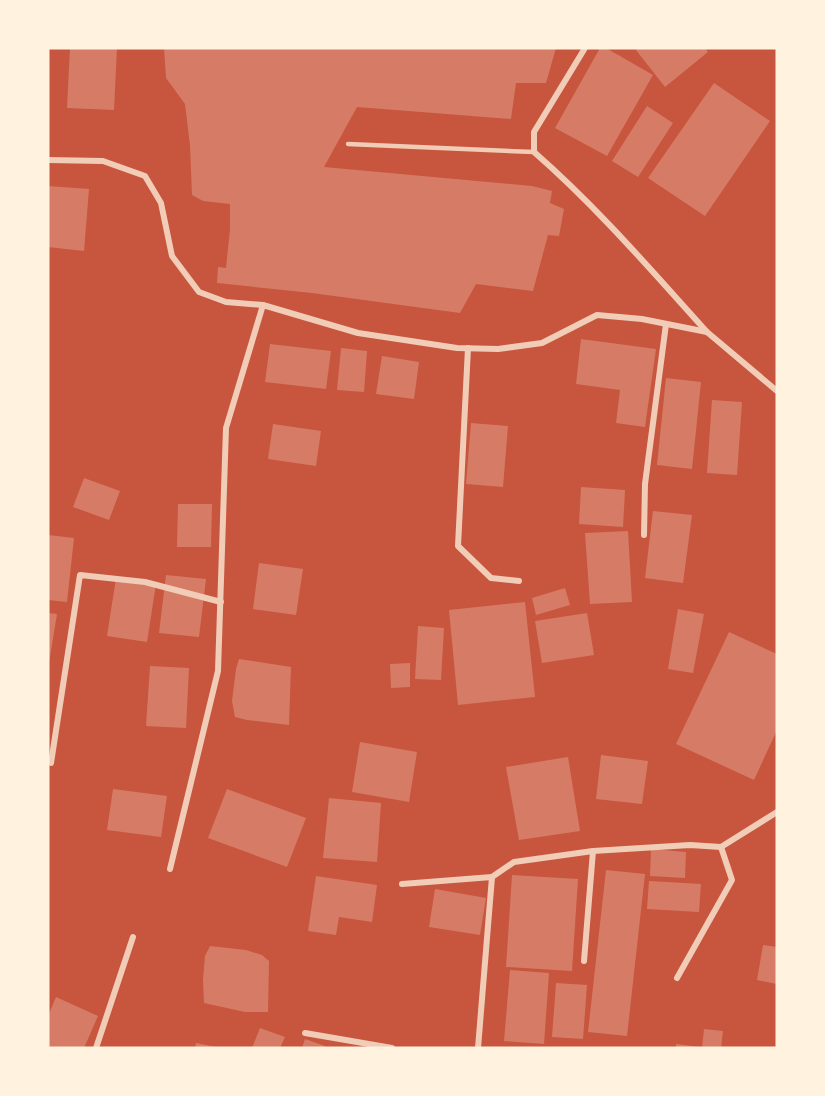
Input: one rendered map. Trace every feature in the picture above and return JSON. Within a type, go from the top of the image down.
[{"type":"street","points":[[585,48],[534,132],[534,152],[610,224],[706,332],[777,391]]},
{"type":"street","points":[[48,160],[103,161],[145,176],[161,203],[172,256],[199,292],[226,302],[262,305],[358,333],[468,348],[498,349],[542,343],[597,315],[642,320],[706,332]]},
{"type":"street","points":[[170,869],[218,671],[226,428],[262,305]]},
{"type":"street","points":[[644,535],[645,484],[666,324]]},
{"type":"street","points":[[468,348],[458,546],[491,578],[519,581]]},
{"type":"street","points":[[51,763],[80,575],[145,582],[220,602]]},
{"type":"street","points":[[402,884],[492,877],[514,862],[593,851],[690,845],[721,847],[777,812]]},
{"type":"street","points":[[677,978],[732,880],[721,847]]},
{"type":"street","points":[[585,961],[593,851]]},
{"type":"street","points":[[478,1048],[492,877]]},
{"type":"street","points":[[96,1048],[133,937]]},
{"type":"street","points":[[305,1033],[392,1048]]},
{"type":"lane","points":[[348,144],[534,152]]},
{"type":"building","points":[[70,48],[117,48],[114,110],[67,108]]},
{"type":"building","points":[[164,48],[556,48],[546,83],[516,83],[511,119],[357,107],[324,167],[532,186],[552,191],[550,203],[564,209],[559,236],[548,235],[533,291],[476,284],[460,313],[217,283],[218,267],[226,268],[230,204],[203,201],[192,195],[190,145],[185,104],[166,78]]},
{"type":"building","points":[[600,48],[606,48],[653,75],[607,156],[555,128]]},
{"type":"building","points":[[638,48],[705,48],[708,52],[665,87],[636,50]]},
{"type":"building","points":[[714,83],[770,121],[705,216],[648,178]]},
{"type":"building","points":[[647,106],[673,123],[638,177],[612,161]]},
{"type":"building","points":[[48,186],[89,189],[84,251],[48,247]]},
{"type":"building","points":[[581,339],[656,349],[645,427],[616,423],[620,390],[576,384]]},
{"type":"building","points":[[270,344],[331,351],[326,389],[265,382]]},
{"type":"building","points":[[341,348],[367,351],[364,392],[337,390]]},
{"type":"building","points":[[382,356],[419,362],[414,399],[376,394]]},
{"type":"building","points":[[666,378],[701,382],[692,469],[657,465]]},
{"type":"building","points":[[712,400],[742,402],[737,475],[707,473]]},
{"type":"building","points":[[471,423],[508,426],[503,487],[466,484]]},
{"type":"building","points":[[273,424],[321,431],[316,466],[268,459]]},
{"type":"building","points":[[84,478],[120,491],[109,520],[73,507]]},
{"type":"building","points":[[581,487],[625,490],[623,527],[579,524]]},
{"type":"building","points":[[178,504],[212,504],[211,547],[177,547]]},
{"type":"building","points":[[653,511],[692,515],[683,583],[645,578]]},
{"type":"building","points":[[628,531],[632,602],[590,604],[585,533]]},
{"type":"building","points":[[48,535],[74,538],[67,602],[48,600]]},
{"type":"building","points":[[259,563],[303,569],[296,615],[253,609]]},
{"type":"building","points":[[166,575],[206,579],[199,637],[159,633]]},
{"type":"building","points":[[116,578],[156,584],[147,642],[107,636]]},
{"type":"building","points":[[565,588],[570,605],[536,615],[532,598]]},
{"type":"building","points":[[525,602],[535,697],[458,705],[449,610]]},
{"type":"building","points":[[678,609],[704,614],[693,673],[668,669]]},
{"type":"building","points":[[48,613],[57,614],[49,663],[48,663]]},
{"type":"building","points":[[587,613],[594,655],[542,663],[535,621]]},
{"type":"building","points":[[418,626],[444,628],[441,680],[415,679]]},
{"type":"building","points":[[729,632],[777,654],[777,730],[754,780],[676,744]]},
{"type":"building","points":[[239,659],[291,667],[289,725],[235,717],[232,701]]},
{"type":"building","points":[[410,663],[410,687],[391,688],[390,664]]},
{"type":"building","points":[[150,666],[189,668],[186,728],[146,726]]},
{"type":"building","points":[[360,742],[417,752],[409,802],[352,792]]},
{"type":"building","points":[[601,755],[648,761],[642,804],[596,799]]},
{"type":"building","points":[[568,757],[580,831],[519,840],[506,767]]},
{"type":"building","points":[[113,789],[167,796],[161,837],[107,830]]},
{"type":"building","points":[[227,789],[306,818],[287,867],[208,838]]},
{"type":"building","points":[[329,798],[381,803],[377,862],[323,858]]},
{"type":"building","points":[[651,849],[686,852],[685,878],[650,876]]},
{"type":"building","points":[[606,870],[645,874],[627,1036],[588,1032]]},
{"type":"building","points":[[512,875],[578,879],[572,971],[506,967]]},
{"type":"building","points":[[316,876],[377,885],[372,922],[339,917],[336,935],[308,931]]},
{"type":"building","points":[[649,881],[701,884],[699,912],[647,909]]},
{"type":"building","points":[[435,889],[486,898],[480,935],[429,927]]},
{"type":"building","points":[[763,945],[777,947],[777,984],[757,980]]},
{"type":"building","points":[[210,946],[246,950],[262,955],[269,961],[268,1012],[245,1012],[204,1003],[205,956]]},
{"type":"building","points":[[510,970],[549,973],[544,1044],[504,1041]]},
{"type":"building","points":[[556,983],[587,985],[583,1039],[552,1037]]},
{"type":"building","points":[[56,997],[98,1016],[84,1048],[48,1048],[48,1016]]},
{"type":"building","points":[[260,1028],[285,1037],[280,1048],[252,1048]]},
{"type":"building","points":[[704,1029],[723,1031],[721,1048],[702,1048]]},
{"type":"building","points":[[305,1039],[325,1046],[324,1048],[302,1048]]},
{"type":"building","points":[[196,1043],[216,1047],[216,1048],[195,1048]]},
{"type":"building","points":[[676,1044],[700,1047],[700,1048],[676,1048]]}]
